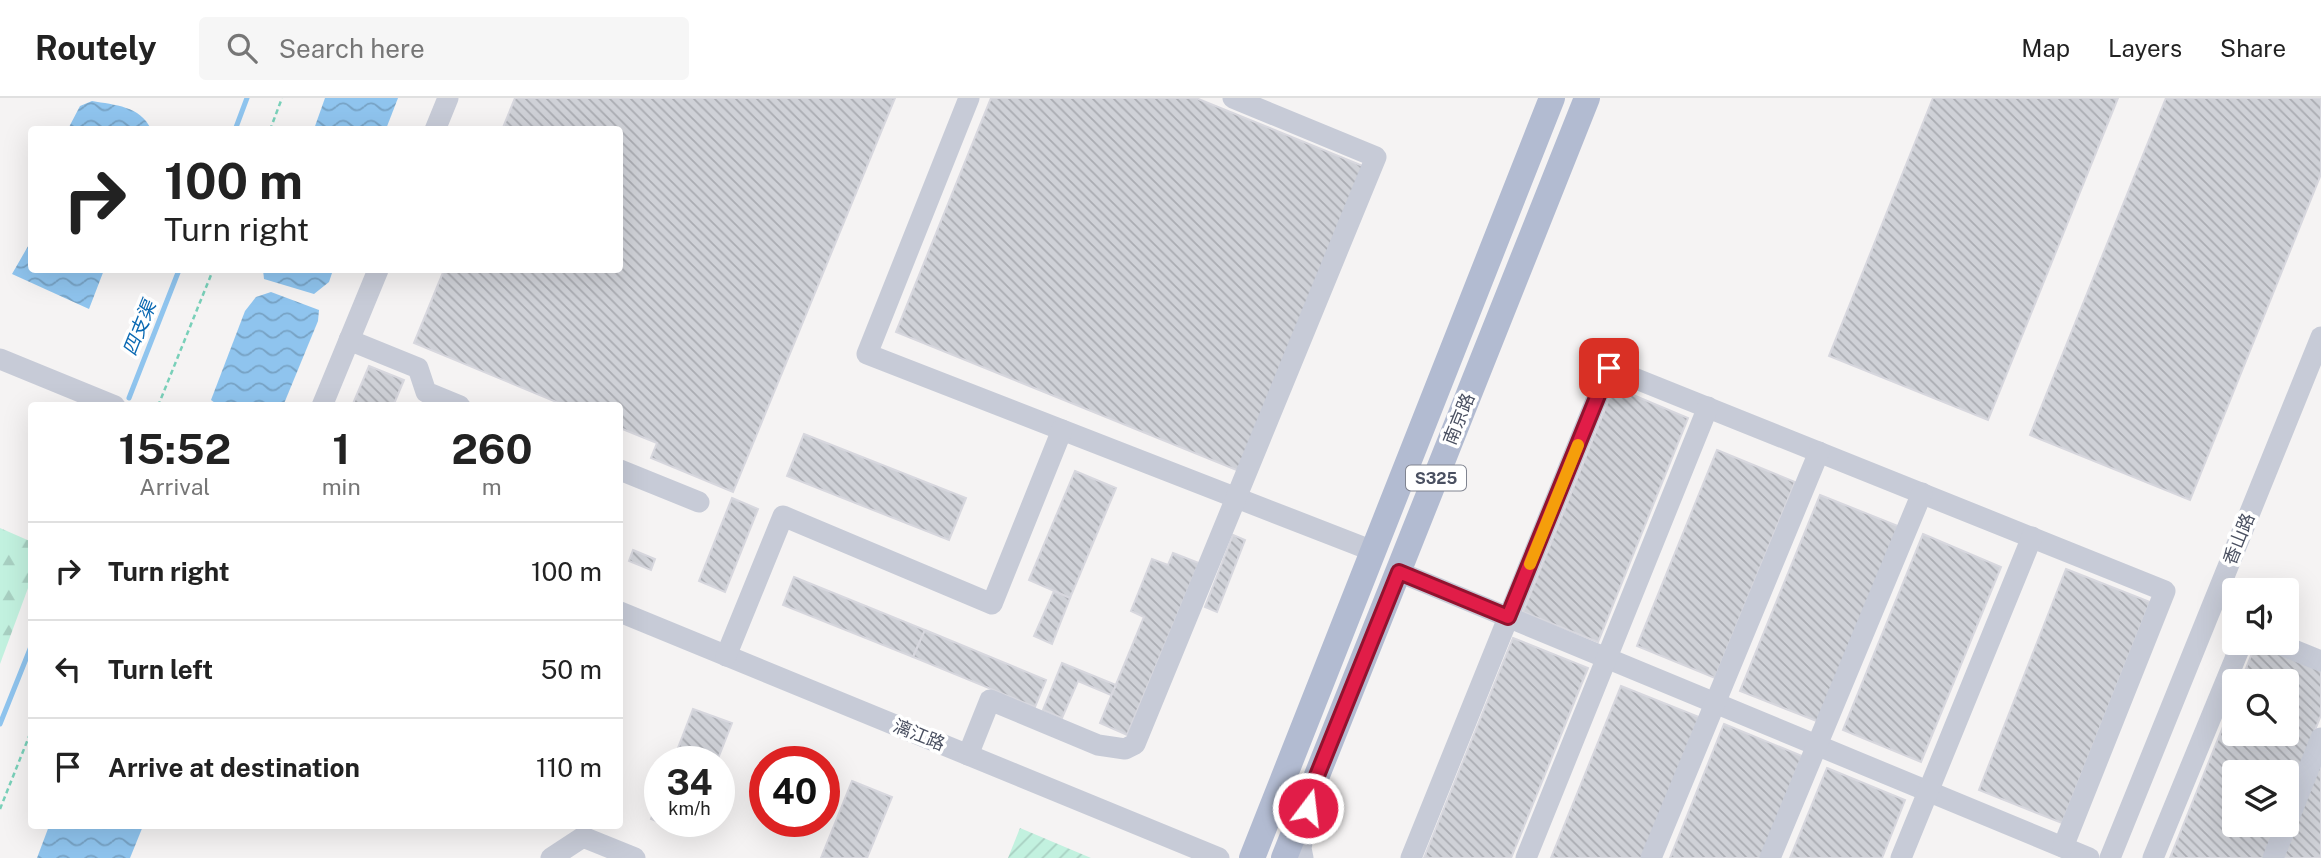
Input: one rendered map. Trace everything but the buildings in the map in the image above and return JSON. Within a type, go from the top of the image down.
[{"type":"main road","name":"南京路","points":[[1252,858],[1552,98]]},
{"type":"main road","name":"南京路","points":[[1284,858],[1587,98]]},
{"type":"street","points":[[437,126],[448,98]]},
{"type":"street","points":[[969,98],[867,354],[1373,551]]},
{"type":"street","points":[[968,755],[990,700],[1098,745],[1125,749],[1135,744],[1376,157],[1233,98]]},
{"type":"street","points":[[325,402],[377,273]]},
{"type":"street","name":"香山路","points":[[2110,858],[2321,337]]},
{"type":"street","points":[[349,340],[418,368],[426,392],[450,402]]},
{"type":"street","points":[[0,359],[105,402]]},
{"type":"street","points":[[1411,858],[1609,368],[2165,590],[2056,850]]},
{"type":"street","points":[[1526,858],[1709,407]]},
{"type":"street","points":[[726,656],[783,516],[992,604],[1062,430]]},
{"type":"street","points":[[1651,858],[1819,452]]},
{"type":"street","points":[[623,471],[699,502]]},
{"type":"street","points":[[1770,858],[1922,493]]},
{"type":"street","points":[[1901,858],[2032,537]]},
{"type":"street","points":[[1399,572],[1928,791],[2056,850],[2089,858]]},
{"type":"street","name":"漓江路","points":[[623,613],[1219,858]]},
{"type":"street","points":[[2299,653],[2321,662]]},
{"type":"street","points":[[2153,858],[2237,655]]},
{"type":"street","points":[[2299,794],[2321,738]]},
{"type":"street","points":[[1303,858],[1301,848],[1312,788]]},
{"type":"street","points":[[551,858],[583,837],[635,858]]},
{"type":"street","points":[[2273,858],[2282,837]]},
{"type":"path","points":[[272,126],[282,98]]},
{"type":"path","points":[[160,402],[212,273]]},
{"type":"path","points":[[0,809],[28,739]]},
{"type":"green space","points":[[0,528],[28,540],[28,588],[0,664]]},
{"type":"green space","points":[[1020,828],[1091,858],[1008,858]]},
{"type":"water","points":[[325,98],[398,98],[387,126],[315,126]]},
{"type":"water","points":[[92,101],[118,106],[134,111],[149,126],[70,126],[80,106]]},
{"type":"water","points":[[28,246],[28,273],[103,273],[89,309],[12,274]]},
{"type":"water","points":[[263,273],[332,273],[329,282],[314,294],[264,279]]},
{"type":"water","points":[[271,292],[319,310],[318,321],[285,402],[214,402],[211,400],[245,311],[256,297]]},
{"type":"water","points":[[48,829],[142,829],[130,858],[37,858]]},
{"type":"waterway","name":"四支渠","points":[[236,126],[247,98]]},
{"type":"waterway","name":"四支渠","points":[[129,398],[178,273]]},
{"type":"waterway","name":"四支渠","points":[[0,724],[28,654]]},
{"type":"slow traffic","points":[[1530,564],[1578,445]]},
{"type":"route","points":[[1308,808],[1312,788],[1399,572],[1508,617],[1609,368]]}]
